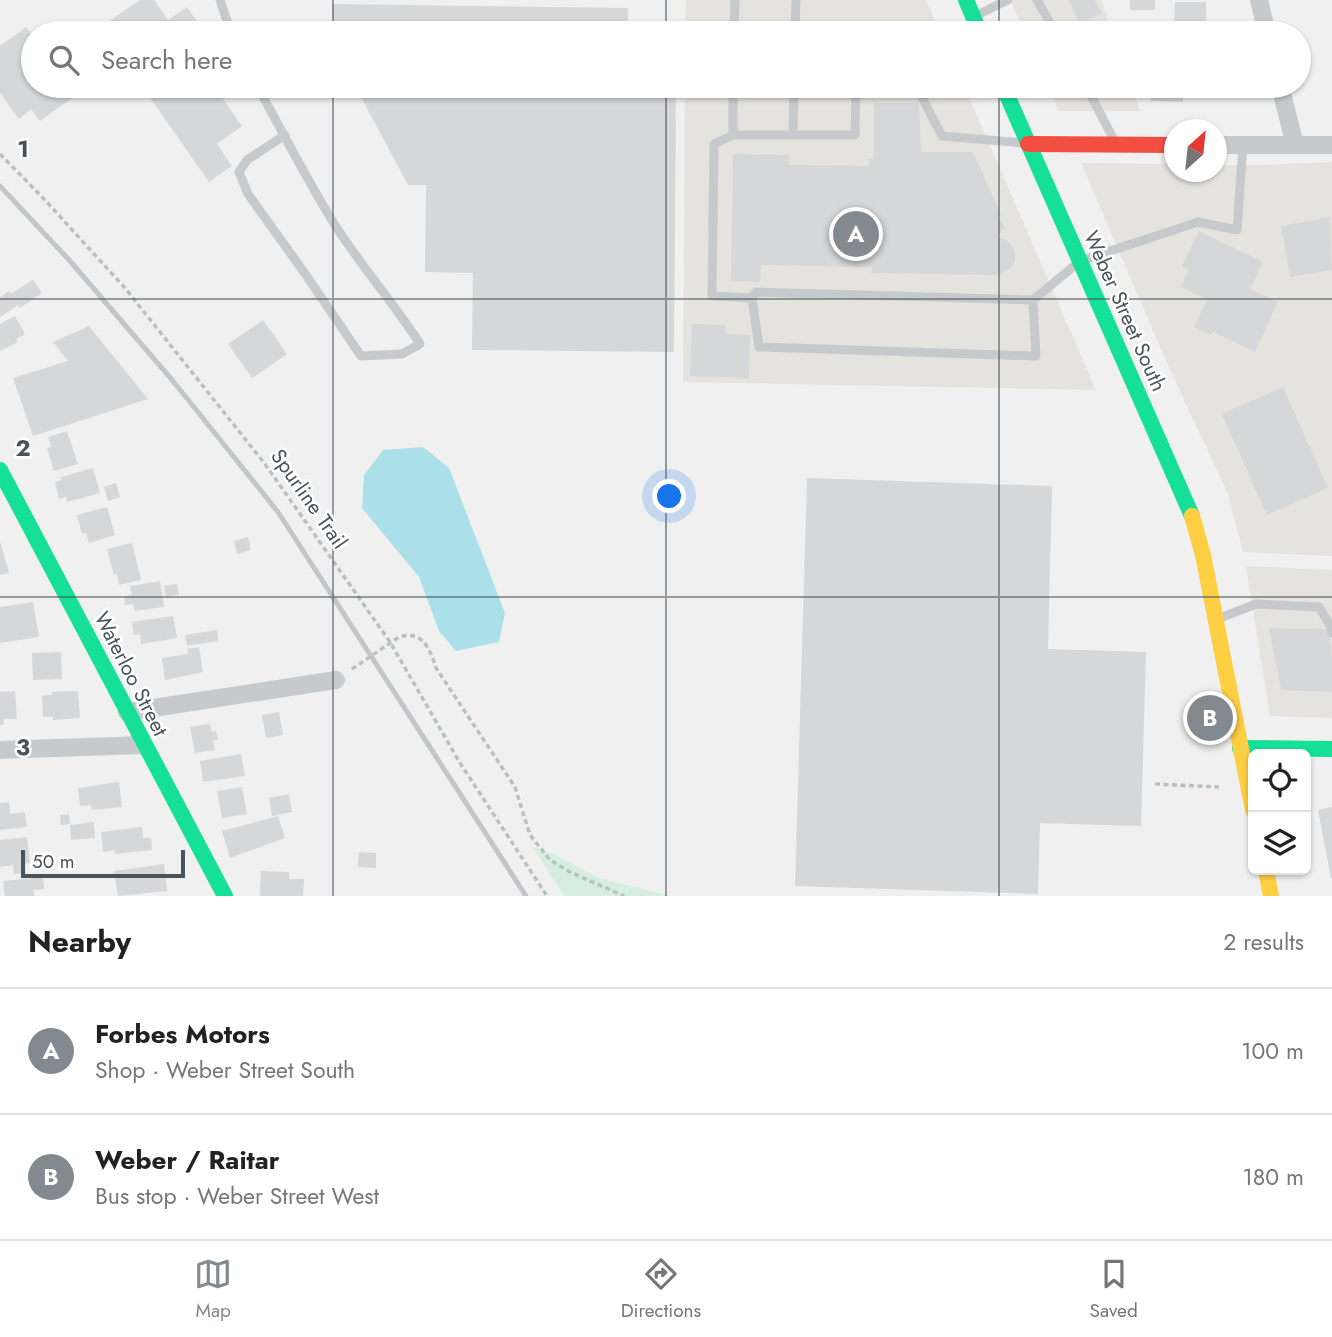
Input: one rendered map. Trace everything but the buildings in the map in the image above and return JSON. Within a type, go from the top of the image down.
[{"type":"main road","points":[[966,0],[975,21]]},
{"type":"main road","name":"Weber Street South","points":[[1009,98],[1188,504],[1203,555],[1248,786]]},
{"type":"main road","points":[[1028,144],[1164,145]]},
{"type":"main road","name":"Waterloo Street","points":[[0,470],[225,896]]},
{"type":"main road","points":[[1240,748],[1332,749]]},
{"type":"main road","points":[[1267,875],[1271,896]]},
{"type":"street","points":[[1259,0],[1264,21]]},
{"type":"street","points":[[1283,98],[1295,145]]},
{"type":"street","points":[[1227,145],[1332,145]]},
{"type":"street","points":[[127,712],[336,680]]},
{"type":"street","points":[[0,750],[143,744]]},
{"type":"lane","points":[[220,0],[228,21]]},
{"type":"lane","points":[[734,21],[735,0]]},
{"type":"lane","points":[[795,21],[796,0]]},
{"type":"lane","points":[[973,17],[1008,0]]},
{"type":"lane","points":[[1037,0],[1049,21]]},
{"type":"lane","points":[[264,98],[285,135],[330,218],[366,271],[396,306],[420,344],[402,354],[360,356],[248,194],[239,172],[247,160],[285,135]]},
{"type":"lane","points":[[733,98],[733,135]]},
{"type":"lane","points":[[793,135],[794,98]]},
{"type":"lane","points":[[752,298],[712,296],[714,144],[733,135],[855,135],[856,98]]},
{"type":"lane","points":[[922,98],[942,136],[1028,144]]},
{"type":"lane","points":[[1093,98],[1116,145]]},
{"type":"lane","points":[[1033,300],[1036,356],[759,347],[752,298],[756,292],[1033,300],[1080,261],[1198,222],[1237,230],[1243,145]]},
{"type":"lane","points":[[1216,620],[1256,604],[1319,607],[1332,633]]},
{"type":"path","name":"Spurline Trail","points":[[0,154],[46,200],[125,288],[265,464],[390,642],[460,763],[547,896]]},
{"type":"path","points":[[336,680],[390,642],[408,634],[423,639],[436,668],[515,787],[530,835],[550,860],[624,896]]},
{"type":"path","points":[[1154,784],[1219,787]]},
{"type":"shaded area","points":[[686,0],[926,0],[936,21],[685,21]]},
{"type":"shaded area","points":[[1010,0],[1101,0],[1109,21],[1020,21]]},
{"type":"shaded area","points":[[685,98],[969,98],[1096,390],[683,382]]},
{"type":"shaded area","points":[[1053,98],[1135,98],[1140,111],[1059,111]]},
{"type":"shaded area","points":[[1332,162],[1332,556],[1243,552],[1228,494],[1171,372],[1081,163],[1164,164],[1164,182],[1227,182],[1227,165]]},
{"type":"shaded area","points":[[1246,566],[1332,570],[1332,718],[1270,716]]},
{"type":"green space","points":[[533,847],[558,856],[598,878],[670,896],[564,896]]},
{"type":"water","points":[[423,447],[449,468],[505,613],[499,642],[456,651],[439,631],[419,577],[362,508],[364,475],[383,450]]},
{"type":"railway","points":[[0,186],[70,261],[173,381],[278,512],[526,896]]},
{"type":"traffic: fast","points":[[966,0],[975,21]]},
{"type":"traffic: fast","points":[[1008,98],[1192,516]]},
{"type":"traffic: fast","points":[[0,470],[225,896]]},
{"type":"traffic: fast","points":[[1240,748],[1332,749]]},
{"type":"traffic: slow","points":[[1192,516],[1203,555],[1248,784]]},
{"type":"traffic: slow","points":[[1267,875],[1271,896]]},
{"type":"traffic: jam","points":[[1028,144],[1164,145]]},
{"type":"place","name":"Forbes Motors","points":[[856,234]]},
{"type":"place","name":"Weber / Raitar","points":[[1210,718]]}]
